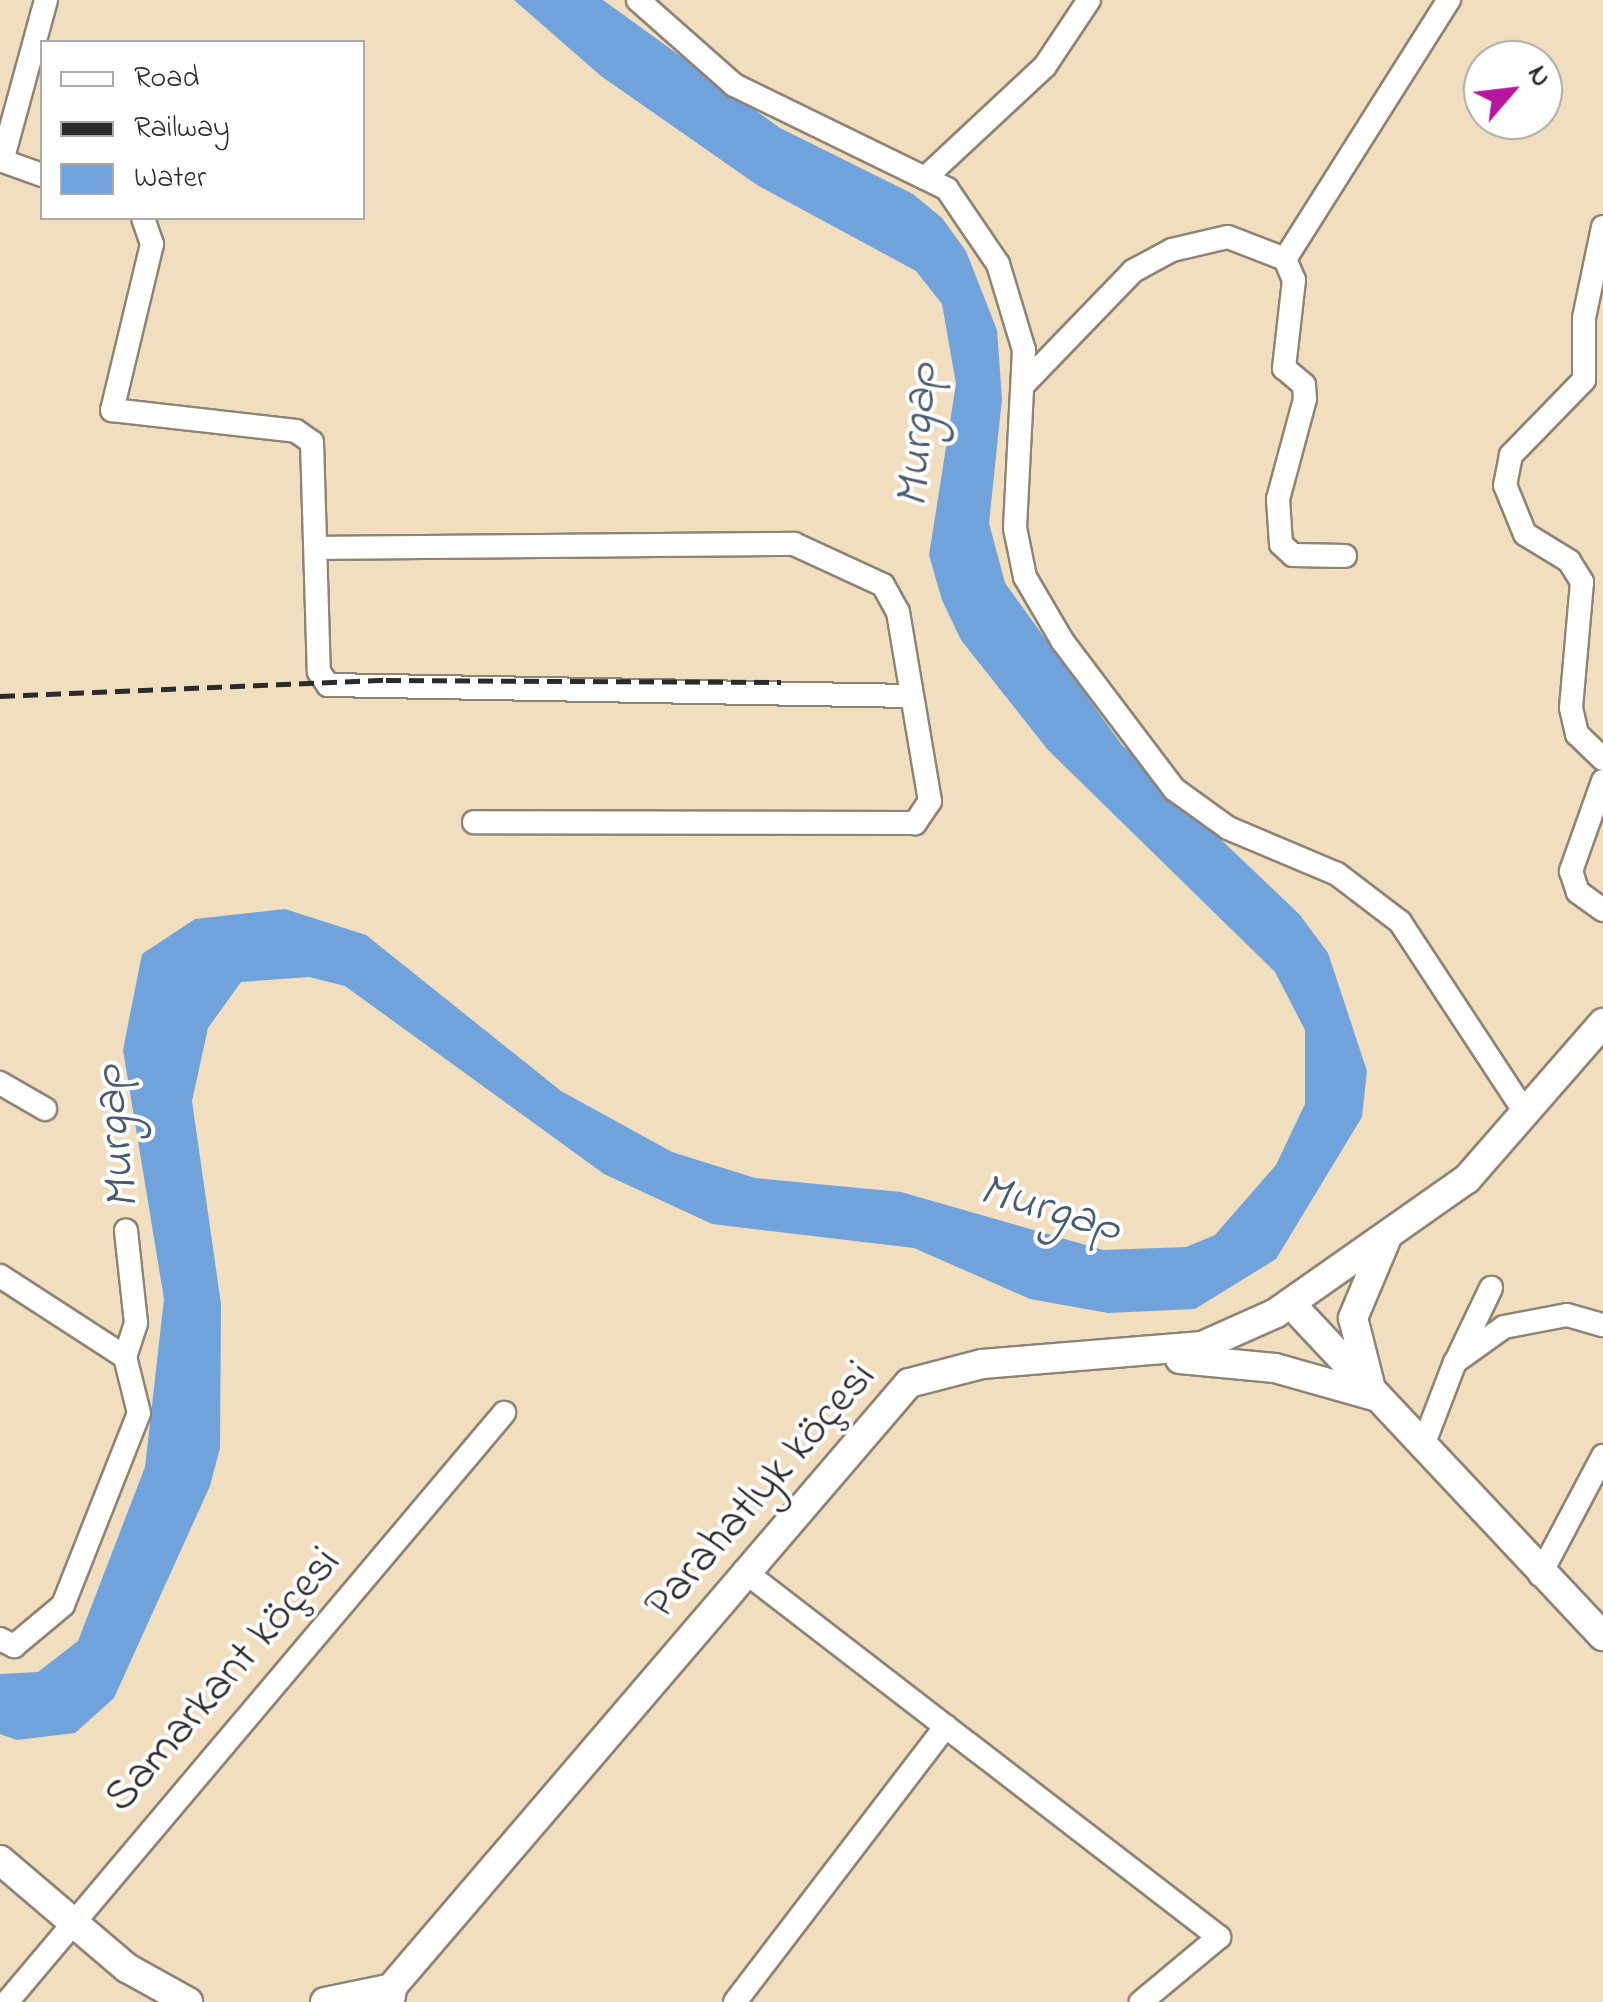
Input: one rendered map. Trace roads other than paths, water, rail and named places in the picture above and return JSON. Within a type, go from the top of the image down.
[{"type":"main road","name":"Parahatlyk köçesi","points":[[387,1997],[744,1571],[910,1384],[982,1364],[1202,1346],[1290,1303],[1467,1178],[1522,1108],[1603,1023]]},
{"type":"main road","points":[[1374,1396],[1353,1318],[1387,1237]]},
{"type":"main road","points":[[1290,1303],[1540,1575],[1603,1636]]},
{"type":"main road","points":[[1122,1354],[1275,1368],[1374,1396]]},
{"type":"main road","points":[[0,1860],[127,1968],[188,2002]]},
{"type":"main road","points":[[127,1968],[151,2002]]},
{"type":"main road","points":[[326,2002],[387,1997]]},
{"type":"street","points":[[40,174],[1,160],[46,0]]},
{"type":"street","points":[[638,0],[734,85],[947,189],[998,264],[1024,350],[1016,528],[1025,577],[1063,642],[1174,789],[1228,828],[1337,874],[1400,922],[1522,1108]]},
{"type":"street","points":[[924,178],[1045,66],[1089,0]]},
{"type":"street","points":[[1284,259],[1449,0]]},
{"type":"street","points":[[144,220],[152,244],[112,410],[305,434],[317,548],[319,672],[328,685],[910,696]]},
{"type":"street","points":[[1603,227],[1584,318],[1584,380],[1511,455],[1506,484],[1525,534],[1569,561],[1582,582],[1572,708],[1578,734],[1603,759]]},
{"type":"street","points":[[1024,384],[1133,271],[1172,250],[1228,236],[1284,259],[1294,280],[1284,368],[1304,384],[1305,399],[1278,499],[1281,544],[1293,555],[1345,556]]},
{"type":"street","points":[[317,548],[794,544],[883,585],[898,612],[930,801],[915,823],[474,822]]},
{"type":"street","points":[[1603,781],[1571,871],[1578,892],[1603,910]]},
{"type":"street","points":[[0,1083],[44,1109]]},
{"type":"street","points":[[0,1639],[14,1646],[64,1605],[139,1413],[125,1357],[136,1323],[126,1230]]},
{"type":"street","points":[[0,1276],[125,1357]]},
{"type":"street","points":[[1422,1448],[1455,1362],[1491,1288]]},
{"type":"street","points":[[1455,1362],[1504,1327],[1567,1315],[1603,1325]]},
{"type":"street","name":"Samarkant köçesi","points":[[7,2002],[71,1920],[504,1413]]},
{"type":"street","points":[[1540,1575],[1603,1456]]},
{"type":"street","points":[[744,1571],[1219,1937],[1141,2002]]},
{"type":"street","points":[[734,2002],[946,1726]]},
{"type":"water","points":[[514,0],[603,0],[780,128],[913,194],[942,218],[966,251],[997,330],[1002,399],[989,523],[1005,583],[1122,745],[1300,915],[1328,953],[1367,1071],[1362,1117],[1276,1259],[1195,1309],[1108,1313],[1030,1299],[914,1248],[712,1224],[604,1174],[345,986],[309,977],[241,982],[208,1028],[192,1101],[221,1304],[220,1448],[210,1486],[114,1698],[75,1733],[17,1740],[0,1734],[0,1674],[38,1672],[78,1641],[145,1467],[164,1299],[123,1050],[142,954],[195,919],[285,909],[366,935],[561,1091],[672,1152],[755,1178],[901,1192],[1103,1250],[1186,1247],[1215,1235],[1276,1165],[1305,1104],[1305,1030],[1275,972],[1048,750],[961,640],[942,600],[929,555],[956,384],[942,304],[916,271],[757,185],[601,76]]},
{"type":"railway","points":[[0,696],[386,680],[781,682]]},
{"type":"water label","name":"Murgap","points":[[919,435]]},
{"type":"water label","name":"Murgap","points":[[117,1137]]},
{"type":"water label","name":"Murgap","points":[[1050,1210]]}]
